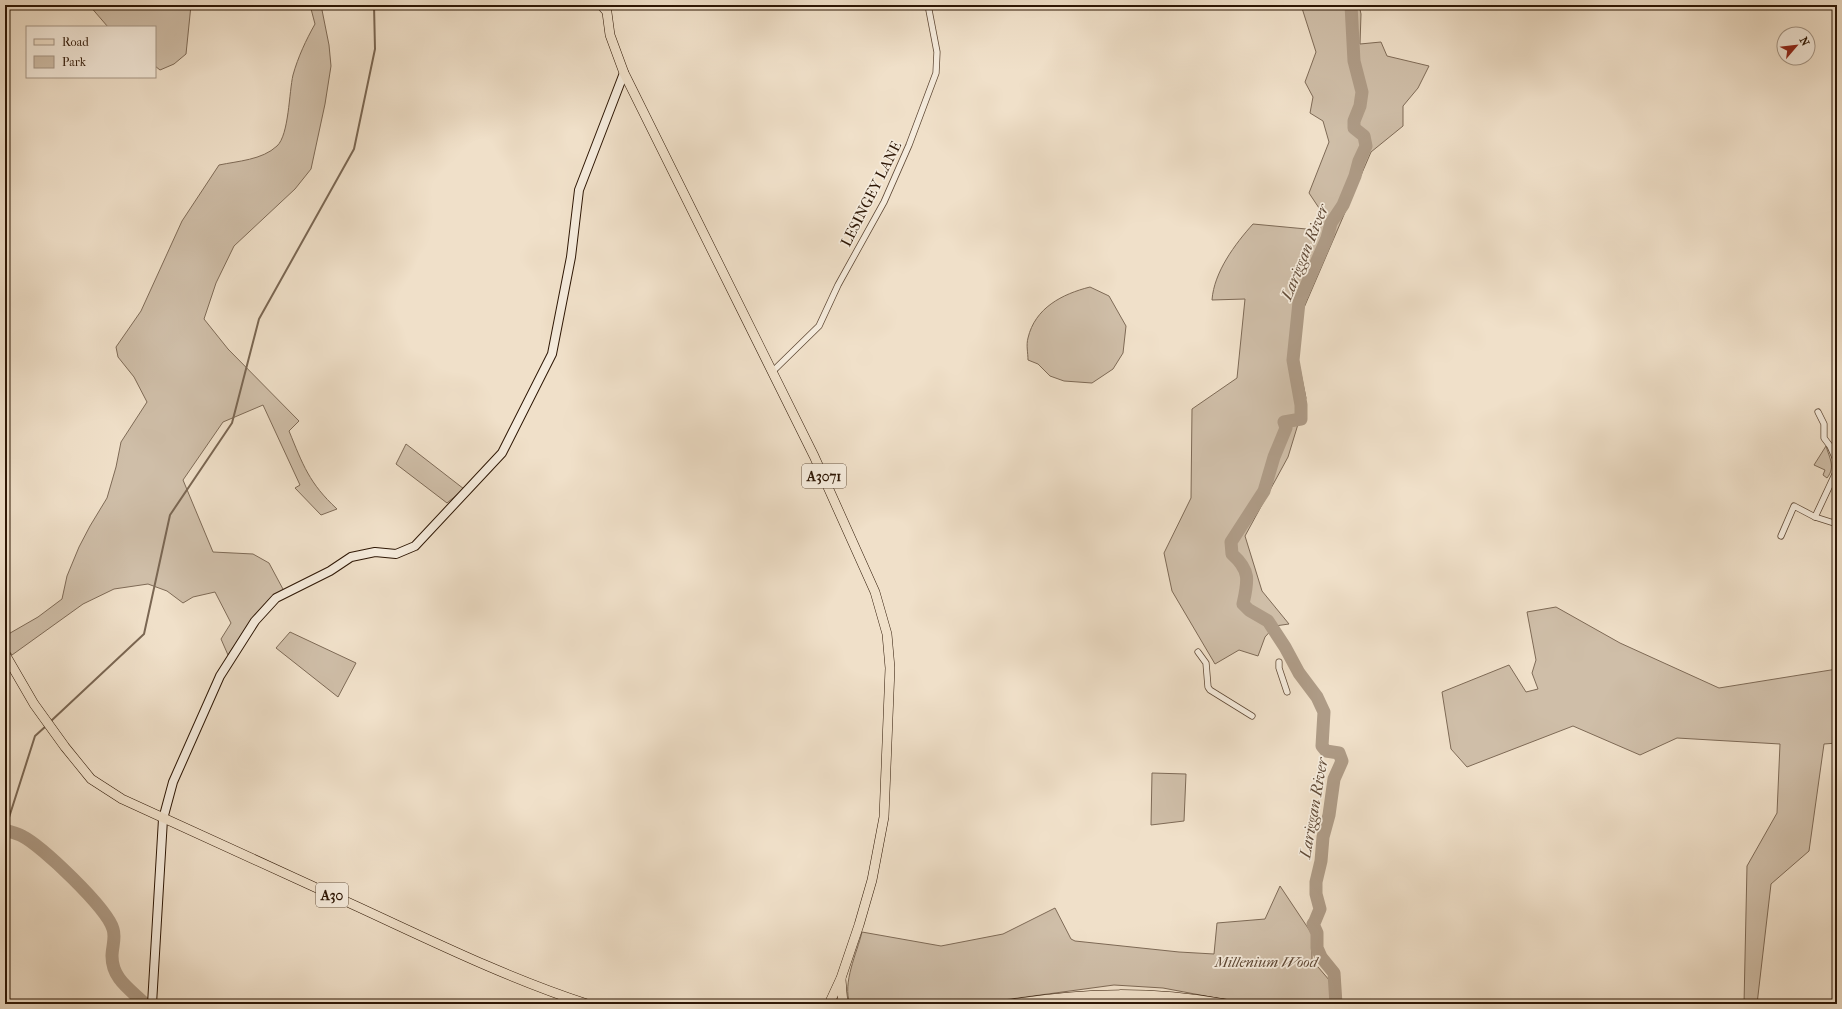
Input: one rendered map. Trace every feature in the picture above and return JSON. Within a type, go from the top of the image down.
[{"type":"main road","name":"A3071","points":[[606,9],[610,35],[624,73],[773,371],[851,534],[881,607],[887,634],[890,668],[884,817],[872,880],[841,978],[829,1004]]},
{"type":"main road","points":[[152,1001],[163,819],[173,782],[220,676],[255,621],[276,598],[330,571],[351,557],[375,552],[396,554],[415,546],[502,453],[552,354],[571,257],[579,190],[624,73]]},
{"type":"main road","name":"A30","points":[[5,654],[45,720],[91,779],[122,799],[163,819],[336,896],[437,945],[561,996],[587,1004]]},
{"type":"main road","name":"A3071","points":[[841,978],[843,1004]]},
{"type":"main road","points":[[1012,1004],[1068,996],[1107,994],[1192,998],[1226,1004]]},
{"type":"street","points":[[599,5],[606,9]]},
{"type":"street","name":"LESINGEY LANE","points":[[773,371],[819,326],[838,285],[884,202],[915,131],[936,73],[937,52],[928,5]]},
{"type":"street","points":[[1818,412],[1824,424],[1824,438],[1830,446],[1837,462]]},
{"type":"street","points":[[1815,517],[1837,470]]},
{"type":"street","points":[[1781,536],[1794,506],[1815,517],[1837,524]]},
{"type":"street","points":[[1198,652],[1206,663],[1210,690],[1252,716]]},
{"type":"street","points":[[1279,662],[1279,668],[1287,692]]},
{"type":"green space","points":[[89,5],[191,5],[186,54],[174,64],[160,70],[156,67],[156,26],[107,26]]},
{"type":"green space","points":[[310,5],[321,5],[329,45],[331,66],[325,104],[311,169],[295,189],[234,246],[216,283],[204,319],[228,349],[299,421],[289,431],[298,454],[313,482],[327,500],[337,509],[321,515],[295,488],[300,485],[263,405],[223,422],[183,480],[213,552],[253,554],[269,563],[284,591],[261,610],[250,622],[228,655],[221,639],[231,623],[215,592],[193,597],[183,603],[167,591],[148,584],[114,589],[83,604],[12,655],[5,645],[5,636],[38,617],[62,599],[67,576],[79,547],[107,498],[116,467],[121,442],[147,402],[134,377],[118,357],[116,347],[141,311],[182,221],[219,165],[257,157],[271,151],[281,140],[286,123],[293,75],[302,49],[315,24]]},
{"type":"green space","points":[[1301,5],[1359,5],[1361,14],[1360,44],[1381,42],[1387,56],[1429,66],[1418,88],[1403,106],[1403,126],[1371,152],[1303,310],[1298,359],[1306,398],[1288,457],[1245,536],[1262,591],[1289,624],[1275,626],[1265,637],[1258,656],[1239,650],[1215,664],[1172,591],[1164,553],[1191,498],[1192,409],[1237,378],[1245,299],[1212,300],[1221,269],[1239,240],[1253,224],[1317,230],[1323,214],[1309,193],[1329,142],[1323,121],[1310,113],[1313,97],[1305,82],[1316,52]]},
{"type":"green space","points":[[1090,287],[1109,296],[1126,326],[1123,353],[1113,369],[1092,383],[1064,381],[1050,376],[1038,364],[1028,360],[1027,341],[1032,327],[1037,318],[1051,304],[1069,294]]},
{"type":"green space","points":[[406,444],[464,489],[447,503],[396,464]]},
{"type":"green space","points":[[1826,446],[1831,466],[1830,474],[1827,478],[1823,475],[1825,470],[1814,465]]},
{"type":"green space","points":[[1556,607],[1620,643],[1719,688],[1837,669],[1837,743],[1824,744],[1809,851],[1771,884],[1757,1004],[1744,1004],[1747,866],[1777,813],[1780,744],[1677,738],[1640,755],[1573,726],[1467,767],[1451,749],[1442,692],[1509,665],[1526,692],[1538,689],[1532,673],[1536,660],[1527,612]]},
{"type":"green space","points":[[290,632],[356,663],[338,697],[276,648]]},
{"type":"green space","points":[[1152,773],[1186,774],[1184,821],[1151,825]]},
{"type":"green space","name":"Millenium Wood","points":[[1280,886],[1312,934],[1312,960],[1330,981],[1332,1004],[1248,1004],[1163,988],[1114,985],[974,1004],[850,1004],[848,996],[849,978],[862,932],[941,946],[1003,934],[1055,908],[1071,939],[1075,941],[1179,952],[1214,954],[1217,923],[1265,919]]},
{"type":"waterway","points":[[51,721],[144,634],[170,515],[232,423],[259,319],[354,149],[375,49],[374,5]]},
{"type":"waterway","name":"Lariggan River","points":[[1315,921],[1320,909],[1316,894],[1316,882],[1321,861],[1323,837],[1329,815],[1334,779],[1342,761],[1339,753],[1326,751],[1322,746],[1324,712],[1317,697],[1299,673],[1285,647],[1268,621],[1249,610],[1243,604],[1247,583],[1245,571],[1232,554],[1231,542],[1264,491],[1274,457],[1286,428],[1284,422],[1301,419],[1301,405],[1293,360],[1299,302],[1327,238],[1331,223],[1343,205],[1366,146],[1364,136],[1354,128],[1354,121],[1360,106],[1362,92],[1354,61],[1351,5]]},
{"type":"waterway","points":[[5,830],[35,736],[46,726]]},
{"type":"waterway","points":[[5,830],[22,836],[44,852],[73,878],[99,907],[108,919],[114,932],[112,956],[115,971],[123,983],[145,1004]]},
{"type":"waterway","name":"Lariggan River","points":[[1313,924],[1317,933],[1317,948],[1321,957],[1334,973],[1336,1004]]}]
